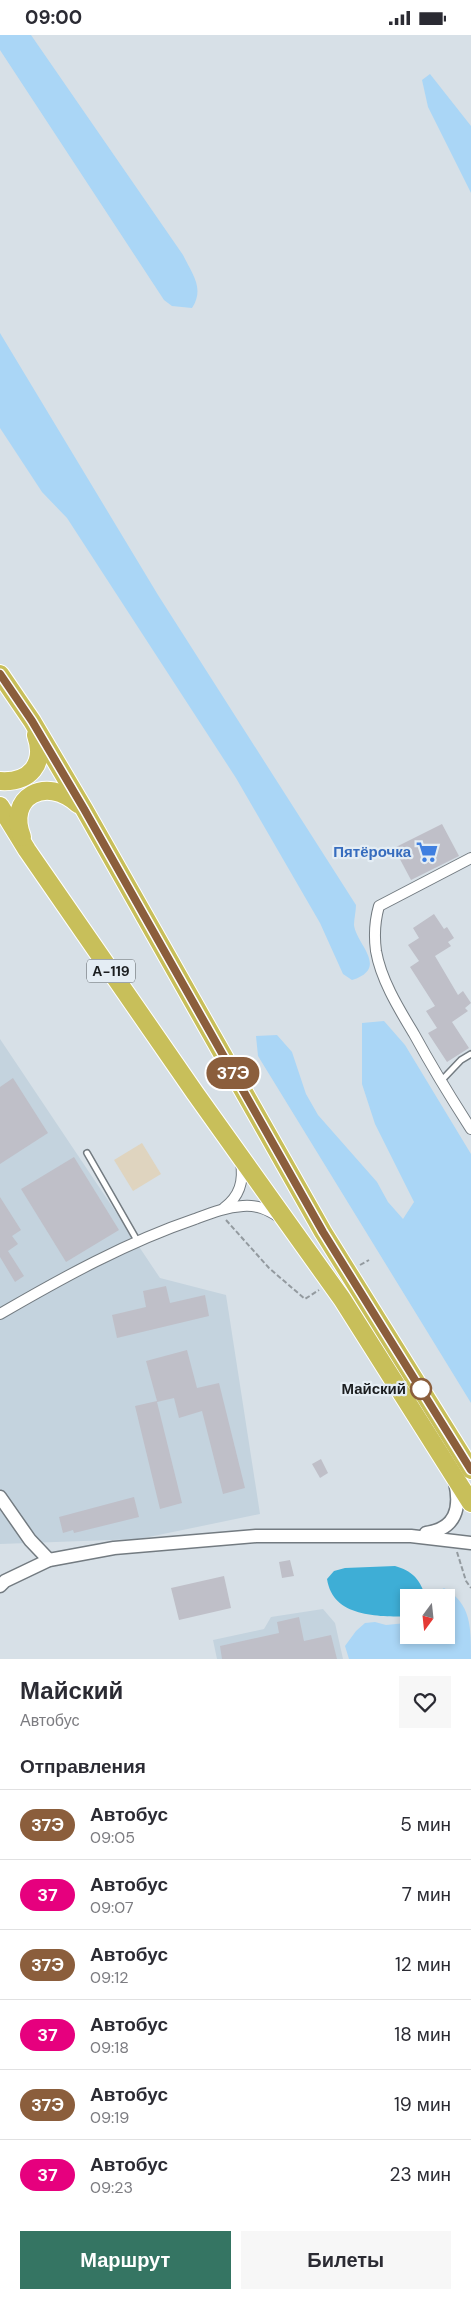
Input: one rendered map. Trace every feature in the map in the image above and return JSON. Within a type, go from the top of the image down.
[{"type":"highway","points":[[0,674],[32,721],[84,809],[323,1232],[471,1470]]},
{"type":"highway","points":[[0,781],[14,782],[28,776],[37,763],[40,746],[32,721]]},
{"type":"highway","points":[[27,850],[18,820],[21,808],[29,797],[40,791],[54,790],[69,796],[84,809]]},
{"type":"highway","name":"А-119","points":[[0,806],[27,850],[342,1299],[471,1503]]},
{"type":"street","points":[[471,857],[379,906],[376,915],[375,940],[382,973],[399,1009],[440,1081],[471,1129]]},
{"type":"street","points":[[0,1314],[138,1242],[171,1227],[219,1210],[231,1203],[241,1186],[243,1174],[236,1149]]},
{"type":"street","points":[[219,1210],[246,1206],[267,1209],[295,1230]]},
{"type":"street","points":[[412,1536],[437,1532],[443,1529],[453,1518],[458,1502],[453,1474]]},
{"type":"street","points":[[0,1497],[30,1540],[49,1560]]},
{"type":"street","points":[[2,1581],[49,1560],[114,1548],[256,1536],[412,1536],[471,1543]]},
{"type":"lane","points":[[440,1081],[461,1060],[471,1054]]},
{"type":"lane","points":[[86,1153],[138,1242]]},
{"type":"path","points":[[219,1210],[269,1269],[305,1299],[321,1289]]},
{"type":"path","points":[[360,1265],[369,1260]]},
{"type":"path","points":[[457,1540],[458,1562],[471,1588]]},
{"type":"shaded area","points":[[0,35],[31,35],[183,255],[196,281],[196,301],[192,308],[172,306],[164,300],[0,50]]},
{"type":"shaded area","points":[[430,74],[471,126],[471,193],[428,107],[422,80]]},
{"type":"shaded area","points":[[0,333],[158,595],[356,905],[354,925],[370,962],[369,969],[363,975],[352,980],[343,974],[320,923],[236,778],[67,518],[42,492],[0,428]]},
{"type":"shaded area","points":[[384,1021],[405,1045],[471,1154],[471,1403],[258,1056],[256,1036],[277,1035],[292,1052],[306,1094],[318,1115],[377,1182],[388,1202],[403,1219],[414,1202],[375,1124],[362,1084],[362,1023]]},
{"type":"shaded area","points":[[0,1039],[160,1278],[226,1295],[260,1514],[139,1539],[0,1544]]},
{"type":"shaded area","points":[[142,1143],[161,1174],[133,1191],[114,1160]]},
{"type":"shaded area","points":[[395,1566],[406,1570],[414,1576],[422,1589],[400,1589],[400,1617],[371,1615],[359,1612],[347,1608],[331,1592],[327,1579],[334,1571],[345,1568]]},
{"type":"shaded area","points":[[455,1596],[460,1601],[468,1617],[471,1636],[471,1659],[349,1659],[345,1646],[356,1631],[365,1623],[375,1622],[386,1625],[400,1624],[400,1644],[455,1644]]},
{"type":"shaded area","points":[[323,1609],[335,1623],[343,1659],[217,1659],[213,1640],[264,1629],[271,1617]]},
{"type":"building","name":"Пятёрочка","points":[[442,824],[459,856],[411,880],[394,848]]},
{"type":"building","points":[[434,914],[444,929],[447,927],[454,938],[448,942],[451,946],[435,956],[458,995],[463,991],[471,1003],[465,1008],[468,1011],[452,1022],[469,1048],[447,1062],[428,1033],[437,1028],[426,1011],[435,1006],[410,967],[419,961],[408,945],[419,938],[413,928]]},
{"type":"building","points":[[13,1078],[48,1133],[0,1164],[0,1087]]},
{"type":"building","points":[[74,1157],[119,1230],[66,1262],[21,1189]]},
{"type":"building","points":[[0,1197],[21,1230],[12,1236],[18,1244],[8,1251],[24,1276],[15,1282],[0,1257]]},
{"type":"building","points":[[166,1286],[170,1303],[205,1295],[209,1316],[117,1338],[112,1315],[146,1307],[143,1291]]},
{"type":"building","points":[[187,1350],[197,1388],[219,1383],[245,1488],[223,1494],[202,1411],[179,1418],[174,1398],[157,1402],[182,1503],[160,1509],[135,1406],[157,1401],[146,1361]]},
{"type":"building","points":[[321,1459],[328,1473],[320,1478],[312,1464]]},
{"type":"building","points":[[134,1497],[139,1517],[74,1533],[73,1530],[63,1533],[59,1517]]},
{"type":"building","points":[[290,1560],[294,1576],[282,1578],[279,1562]]},
{"type":"building","points":[[224,1576],[231,1608],[179,1620],[171,1588]]},
{"type":"building","points":[[299,1617],[304,1641],[331,1635],[337,1659],[222,1659],[220,1646],[279,1633],[277,1622]]},
{"type":"bus line","name":"37Э","points":[[0,674],[32,721],[84,809],[323,1232],[471,1470]]},
{"type":"place","name":"Пятёрочка","points":[[427,852]]},
{"type":"place","name":"Майский","points":[[421,1389]]}]
